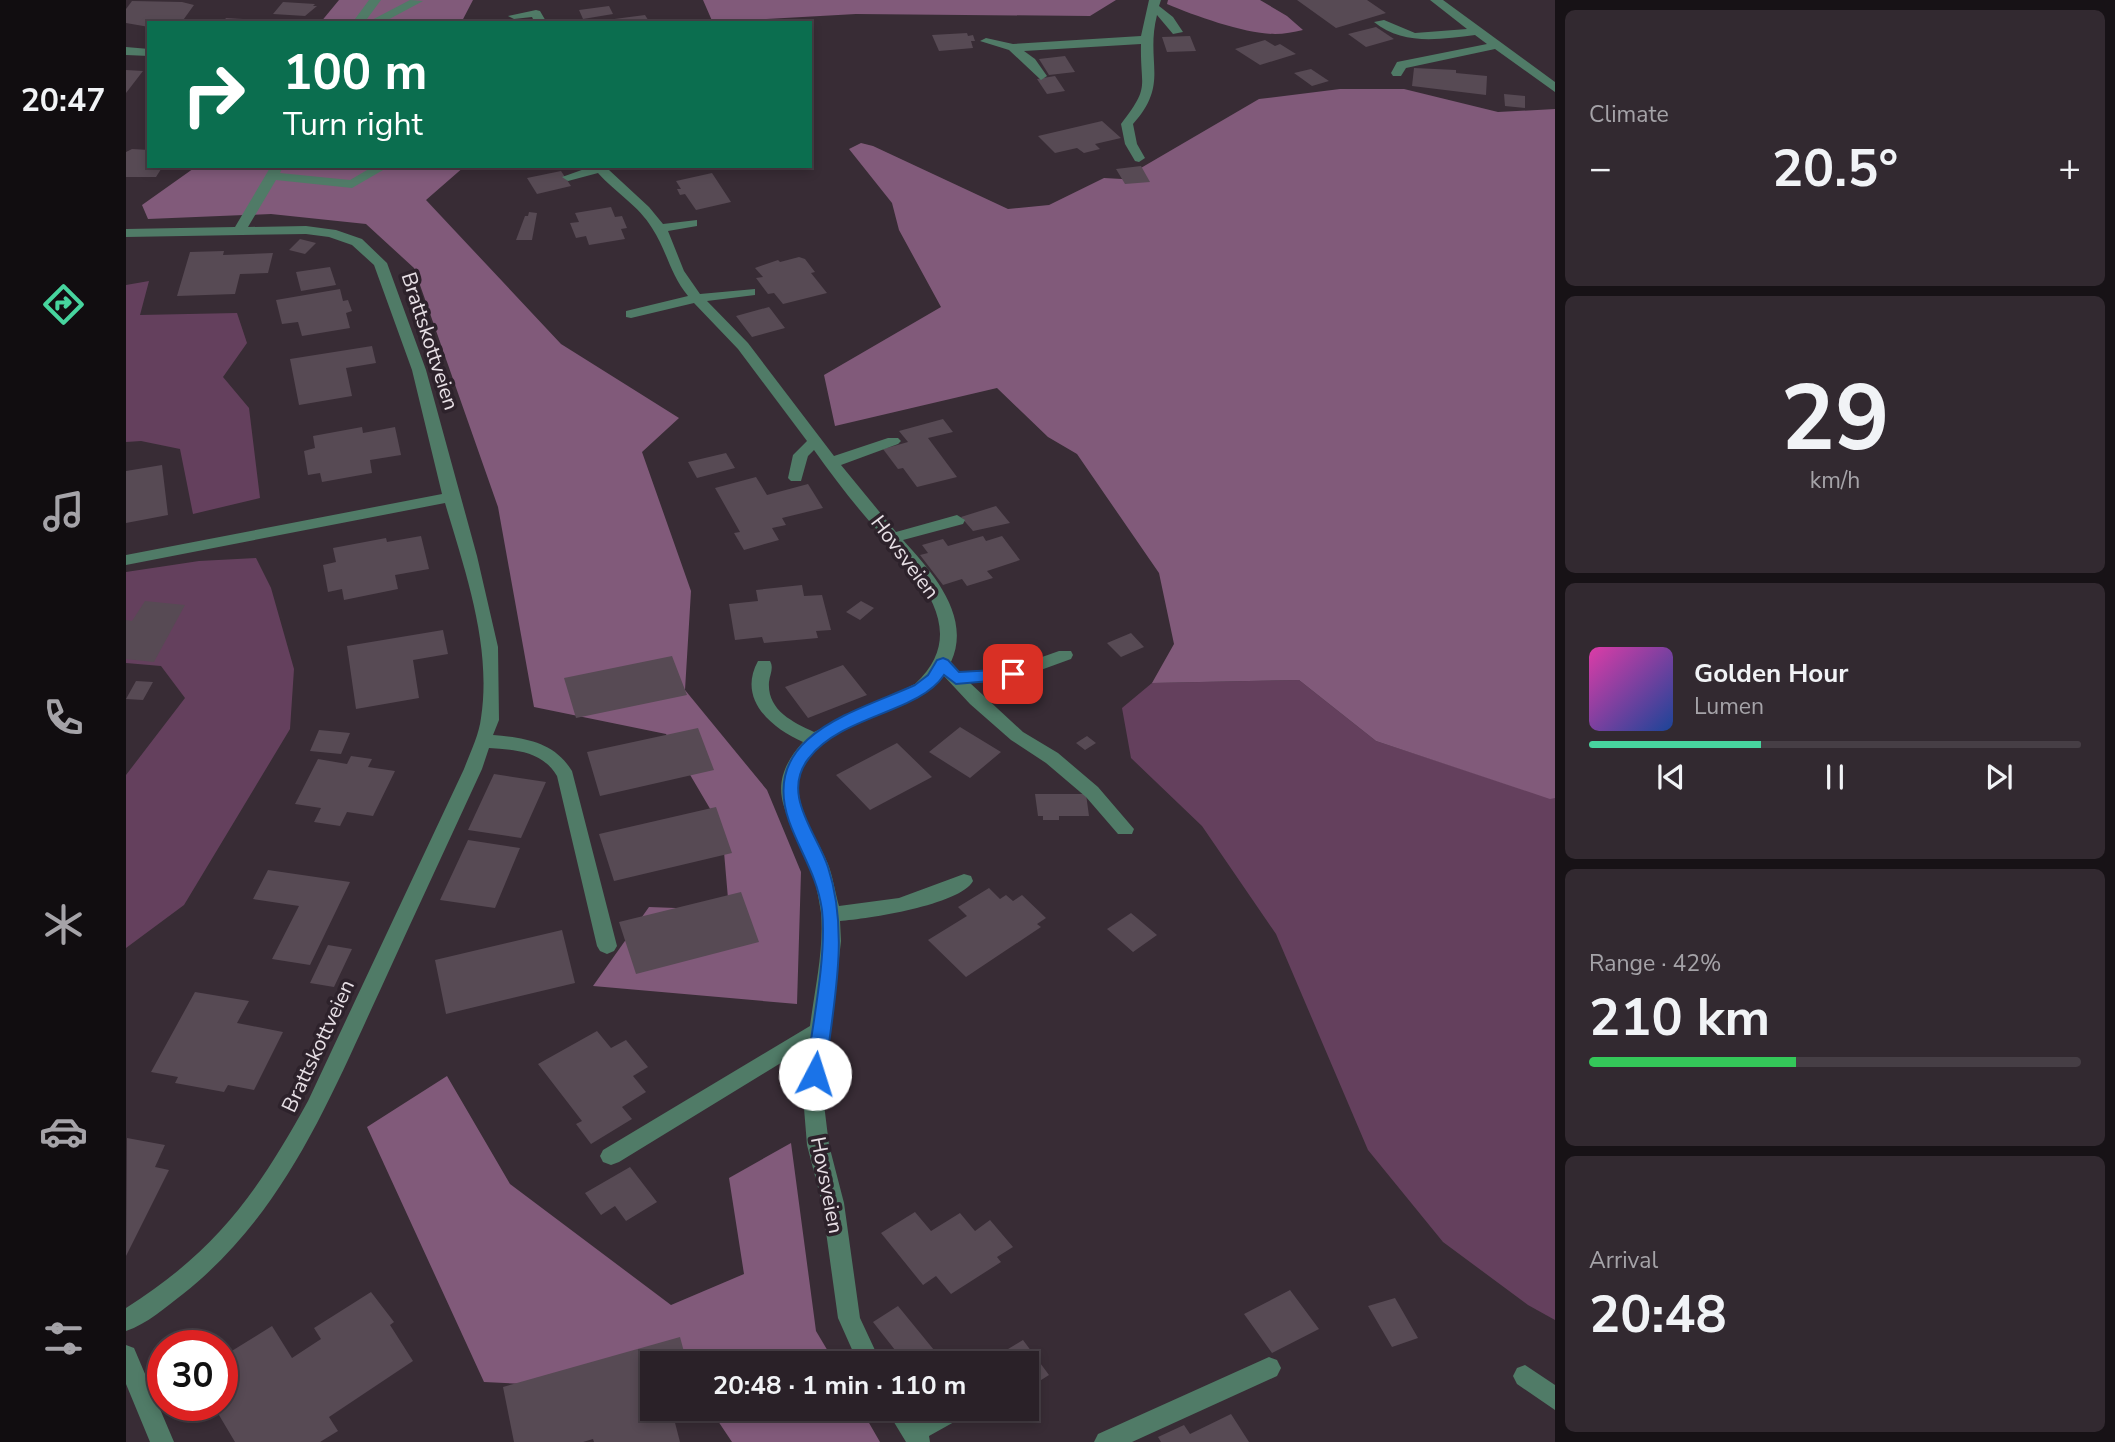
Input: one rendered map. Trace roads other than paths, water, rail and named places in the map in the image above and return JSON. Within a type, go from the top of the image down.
[{"type":"street","points":[[359,21],[375,0]]},
{"type":"street","points":[[1436,0],[1555,88]]},
{"type":"street","points":[[376,21],[417,1]]},
{"type":"street","points":[[1155,4],[1177,32]]},
{"type":"street","points":[[1139,158],[1131,144],[1127,124],[1142,109],[1152,79],[1147,39],[1155,4]]},
{"type":"street","points":[[514,15],[536,13],[540,21]]},
{"type":"street","points":[[1380,22],[1413,36],[1428,37],[1478,31]]},
{"type":"street","points":[[986,41],[1013,48],[1124,43],[1147,39]]},
{"type":"street","points":[[1397,73],[1401,65],[1497,45]]},
{"type":"street","points":[[1013,48],[1031,62],[1041,76]]},
{"type":"street","points":[[126,51],[147,53]]},
{"type":"street","points":[[240,230],[275,171],[352,184],[380,168]]},
{"type":"street","points":[[568,177],[600,168]]},
{"type":"street","name":"Hovsveien","points":[[604,168],[639,201],[660,229],[682,282],[741,345],[814,442],[918,569],[946,615],[949,631],[943,664],[933,678],[921,688],[832,729],[815,740],[799,758],[792,777],[790,798],[798,824],[819,865],[830,914],[831,941],[819,1030],[814,1096],[818,1145],[833,1203],[849,1318],[864,1351]]},
{"type":"street","points":[[660,229],[692,223]]},
{"type":"street","name":"Brattskottveien","points":[[126,233],[281,228],[331,233],[357,242],[380,263],[419,370],[469,556],[490,647],[492,671],[490,720],[484,741],[316,1106],[270,1187],[238,1229],[160,1300],[126,1321]]},
{"type":"street","points":[[631,314],[698,298],[750,292]]},
{"type":"street","points":[[833,462],[893,441]]},
{"type":"street","points":[[796,478],[801,455],[814,442]]},
{"type":"street","points":[[126,560],[451,497]]},
{"type":"street","points":[[892,538],[957,520]]},
{"type":"street","points":[[956,678],[1013,674],[1065,655]]},
{"type":"street","points":[[943,664],[976,700],[1017,736],[1052,758],[1093,792],[1125,829]]},
{"type":"street","points":[[764,665],[760,677],[764,705],[782,725],[815,740]]},
{"type":"street","points":[[484,741],[540,748],[561,765],[566,776],[607,946]]},
{"type":"street","points":[[830,914],[889,909],[931,898],[964,881]]},
{"type":"street","points":[[611,1156],[819,1030]]},
{"type":"street","points":[[126,1356],[162,1442]]},
{"type":"street","points":[[1106,1442],[1269,1368]]},
{"type":"street","points":[[1525,1376],[1555,1399]]},
{"type":"street","points":[[906,1421],[917,1437],[939,1421]]}]
